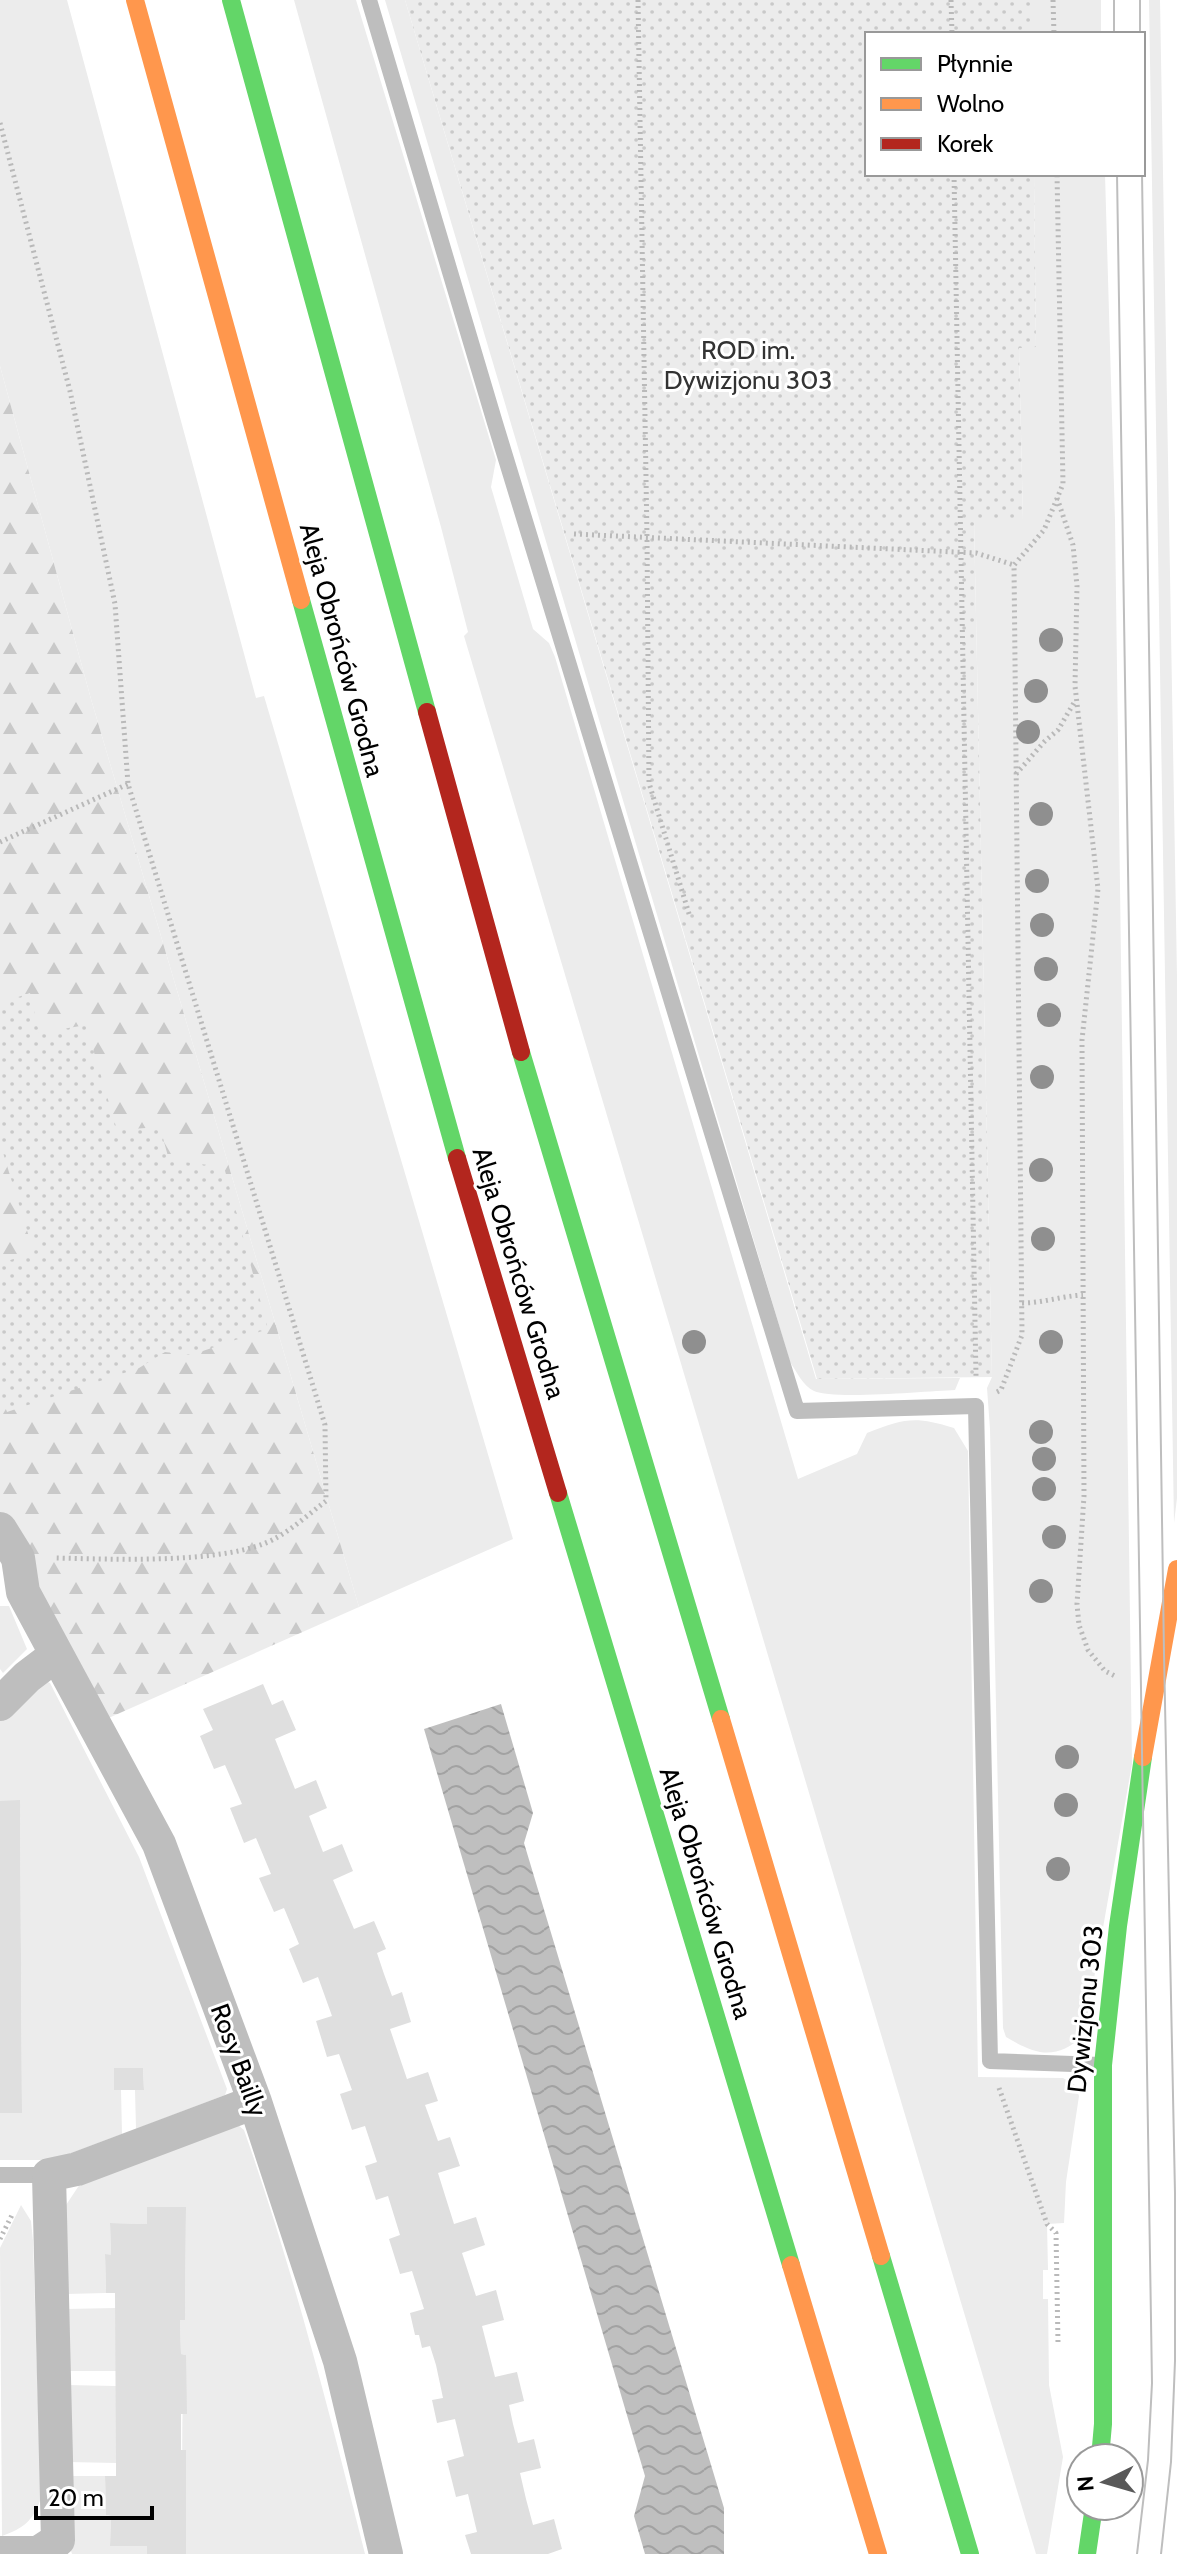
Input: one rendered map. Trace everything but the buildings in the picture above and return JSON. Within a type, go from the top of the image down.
[{"type":"main road","name":"Aleja Obrońców Grodna","points":[[135,0],[427,1057],[878,2554]]},
{"type":"main road","points":[[231,0],[512,1020],[970,2554]]},
{"type":"main road","name":"Dywizjonu 303","points":[[1101,2442],[1103,2065],[1118,1926],[1143,1758],[1177,1569]]},
{"type":"main road","points":[[1087,2554],[1092,2522]]},
{"type":"street","name":"Rosy Bailly","points":[[0,1529],[18,1558],[12,1592],[56,1655],[159,1844],[255,2102],[340,2361],[386,2554]]},
{"type":"street","points":[[0,1704],[27,1677],[56,1655]]},
{"type":"street","points":[[0,2553],[38,2553],[58,2540],[49,2175],[77,2169],[255,2102]]},
{"type":"lane","points":[[369,0],[797,1411],[976,1406],[990,2061],[1103,2065]]},
{"type":"lane","points":[[0,2175],[49,2175]]},
{"type":"path","points":[[638,0],[649,783],[690,917]]},
{"type":"path","points":[[951,0],[952,32]]},
{"type":"path","points":[[1053,0],[1054,32]]},
{"type":"path","points":[[0,123],[70,391],[115,604],[128,784],[325,1425],[326,1501],[275,1539],[232,1554],[131,1559],[18,1558]]},
{"type":"path","points":[[954,176],[976,1377]]},
{"type":"path","points":[[976,1406],[1001,1390],[1022,1335],[1014,565],[1044,530],[1063,484],[1057,176]]},
{"type":"path","points":[[1057,498],[1073,545],[1077,586],[1076,699],[1098,889],[1082,1040],[1084,1496],[1077,1604],[1079,1625],[1088,1650],[1105,1671],[1147,1690],[1155,1697]]},
{"type":"path","points":[[574,534],[976,553],[1014,565]]},
{"type":"path","points":[[1016,775],[1058,730],[1076,699]]},
{"type":"path","points":[[0,842],[128,784]]},
{"type":"path","points":[[1022,1303],[1045,1303],[1083,1295]]},
{"type":"path","points":[[990,2061],[1047,2224]]},
{"type":"green space","points":[[0,0],[67,0],[256,698],[264,696],[513,1539],[359,1607],[91,699],[0,366]]},
{"type":"green space","points":[[294,0],[356,0],[496,460],[491,487],[533,629],[549,643],[555,657],[798,1479],[857,1454],[867,1433],[910,1420],[954,1428],[968,1451],[978,2077],[1063,2078],[1075,2085],[1079,2096],[1066,2182],[1064,2223],[1047,2224],[1048,2270],[1043,2270],[1043,2299],[1048,2299],[1049,2385],[1063,2457],[1047,2554],[1036,2554],[464,636],[468,632],[441,527]]},
{"type":"green space","points":[[385,0],[405,0],[816,1379],[960,1378],[955,1390],[824,1394],[807,1386],[790,1362]]},
{"type":"green space","name":"ROD im. Dywizjonu 303","points":[[405,0],[1032,0],[1032,32],[865,32],[865,176],[1034,176],[1036,347],[1019,348],[1023,520],[974,519],[992,1377],[817,1379]]},
{"type":"green space","points":[[1032,0],[1101,0],[1101,32],[1032,32]]},
{"type":"green space","points":[[1149,0],[1160,0],[1177,976],[1177,1498],[1174,1523]]},
{"type":"green space","points":[[1034,176],[1105,176],[1115,521],[1132,1764],[1084,2035],[1055,2052],[1027,2048],[1006,2037],[1003,2028],[987,1388],[992,1377],[974,519],[1023,519],[1019,347],[1036,346]]},
{"type":"green space","points":[[0,366],[91,699],[359,1607],[104,1720],[0,1524]]},
{"type":"green space","points":[[30,993],[39,1033],[86,1025],[117,1130],[160,1127],[169,1160],[224,1167],[268,1329],[191,1355],[165,1352],[139,1368],[7,1412],[0,1393],[0,1263],[34,1253],[0,1143],[0,1003]]},
{"type":"green space","points":[[0,1606],[9,1606],[27,1649],[3,1673],[0,1669]]},
{"type":"green space","points":[[44,1680],[50,1683],[139,1857],[227,2089],[225,2095],[136,2129],[135,2090],[144,2089],[143,2068],[114,2068],[114,2090],[121,2090],[122,2134],[53,2160],[0,2160],[0,2113],[22,2112],[20,1801],[0,1801],[0,1718]]},
{"type":"green space","points":[[238,2125],[244,2130],[262,2182],[294,2288],[365,2554],[186,2554],[182,2454],[186,2355],[181,2354],[180,2320],[185,2319],[186,2207],[147,2207],[147,2224],[110,2223],[111,2255],[105,2255],[106,2293],[66,2294],[62,2211],[82,2181]]},
{"type":"green space","points":[[21,2205],[31,2221],[33,2241],[41,2498],[27,2523],[2,2536],[0,2248]]},
{"type":"green space","points":[[116,2308],[116,2371],[68,2371],[66,2309]]},
{"type":"green space","points":[[67,2385],[116,2386],[116,2463],[68,2462]]},
{"type":"green space","points":[[68,2476],[105,2476],[106,2515],[111,2516],[110,2546],[147,2546],[147,2554],[72,2554],[69,2544]]},
{"type":"water","points":[[501,1704],[533,1813],[524,1843],[724,2508],[724,2554],[645,2554],[634,2516],[645,2476],[424,1729]]},
{"type":"tram line","points":[[1114,0],[1114,32]]},
{"type":"tram line","points":[[1140,0],[1140,32]]},
{"type":"tram line","points":[[1117,176],[1152,2383],[1148,2460],[1137,2554]]},
{"type":"tram line","points":[[1142,176],[1175,2193],[1175,2361],[1171,2462],[1161,2554]]},
{"type":"traffic: fast","points":[[231,0],[427,712]]},
{"type":"traffic: fast","points":[[301,600],[457,1158]]},
{"type":"traffic: fast","points":[[521,1052],[721,1719]]},
{"type":"traffic: fast","points":[[558,1493],[791,2265]]},
{"type":"traffic: fast","points":[[1101,2442],[1103,2065],[1118,1926],[1143,1757]]},
{"type":"traffic: fast","points":[[881,2256],[970,2554]]},
{"type":"traffic: fast","points":[[1087,2554],[1092,2522]]},
{"type":"traffic: slow","points":[[135,0],[301,600]]},
{"type":"traffic: slow","points":[[1143,1757],[1177,1569]]},
{"type":"traffic: slow","points":[[721,1719],[881,2256]]},
{"type":"traffic: slow","points":[[791,2265],[878,2554]]},
{"type":"traffic: jam","points":[[427,712],[521,1052]]},
{"type":"traffic: jam","points":[[457,1158],[558,1493]]}]
